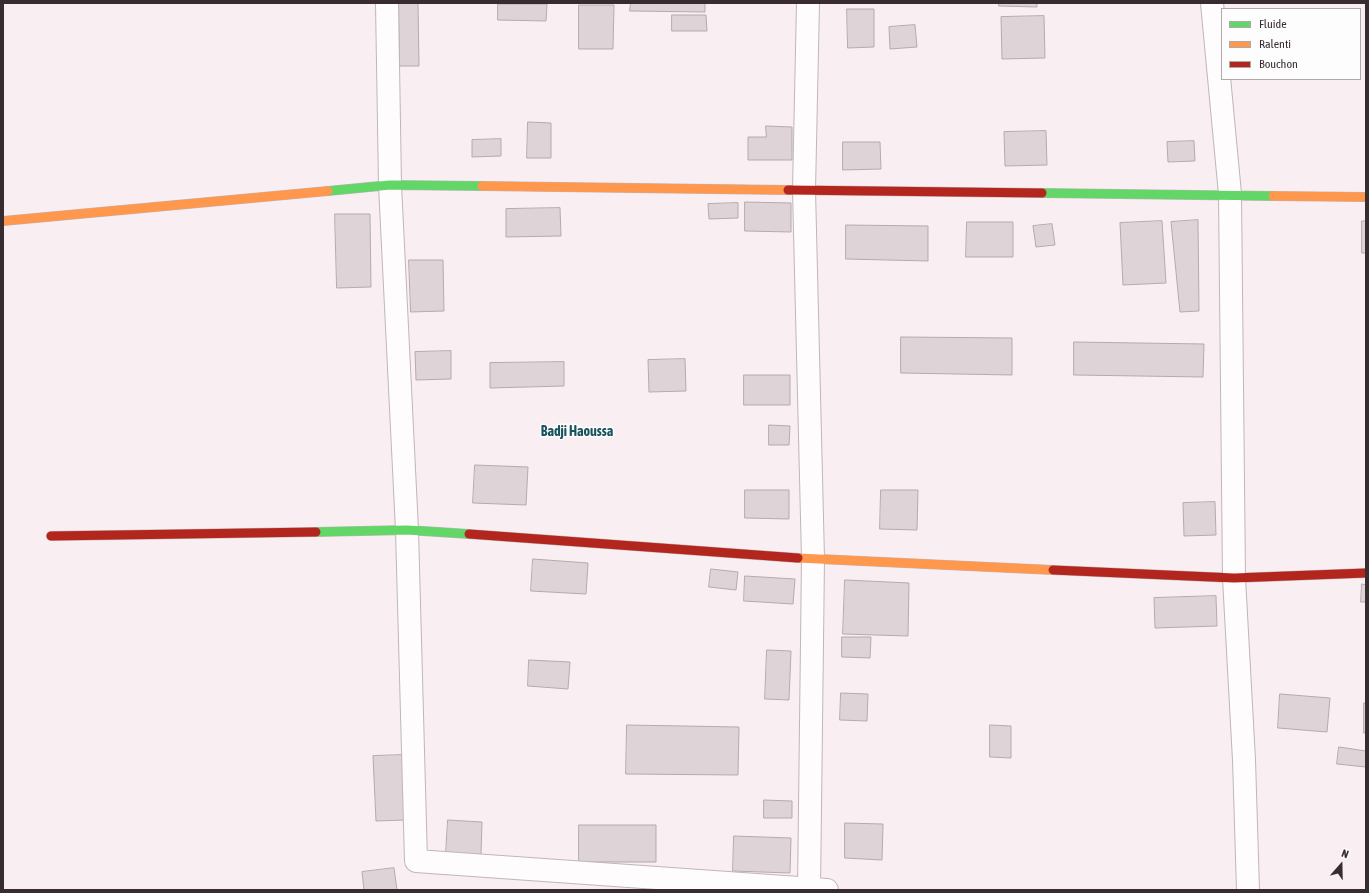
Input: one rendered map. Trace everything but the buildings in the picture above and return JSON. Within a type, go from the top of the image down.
[{"type":"street","points":[[387,3],[390,185],[407,530],[416,861],[815,890],[813,559],[804,190],[808,3]]},
{"type":"street","points":[[1212,3],[1230,194],[1234,578],[1248,890]]},
{"type":"street","points":[[3,220],[390,185],[1366,196]]},
{"type":"street","points":[[51,536],[407,530],[813,559],[1234,578],[1366,573]]},
{"type":"traffic: fast","points":[[328,191],[390,185],[482,186]]},
{"type":"traffic: fast","points":[[1042,193],[1273,196]]},
{"type":"traffic: fast","points":[[316,532],[407,530],[469,534]]},
{"type":"traffic: slow","points":[[482,186],[788,190]]},
{"type":"traffic: slow","points":[[3,221],[328,191]]},
{"type":"traffic: slow","points":[[1273,196],[1366,197]]},
{"type":"traffic: slow","points":[[798,558],[1053,570]]},
{"type":"traffic: jam","points":[[788,190],[1042,193]]},
{"type":"traffic: jam","points":[[51,536],[316,532]]},
{"type":"traffic: jam","points":[[469,534],[798,558]]},
{"type":"traffic: jam","points":[[1053,570],[1234,578],[1366,573]]},
{"type":"district","name":"Badji Haoussa","points":[[577,432]]}]
